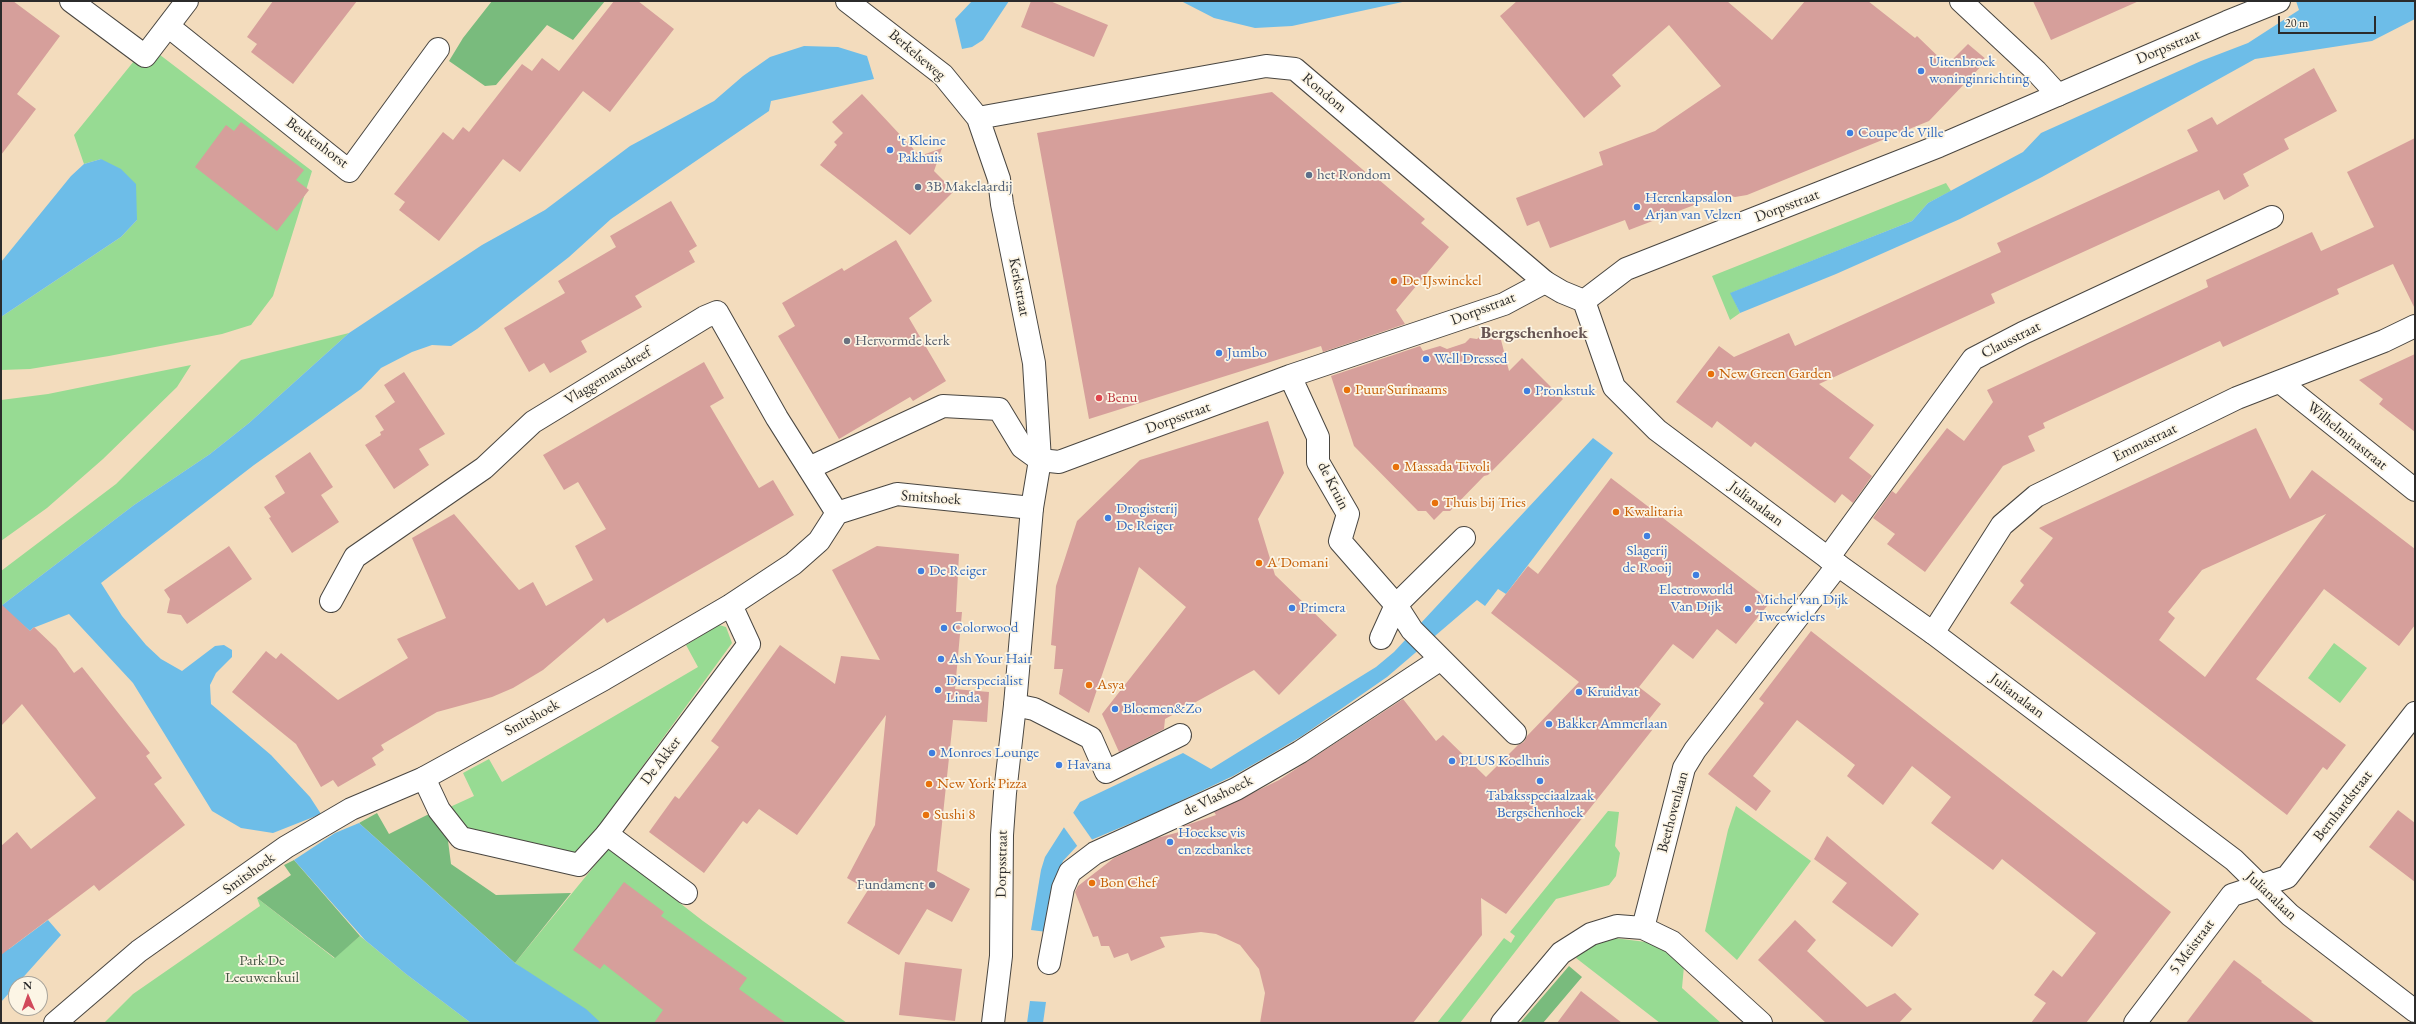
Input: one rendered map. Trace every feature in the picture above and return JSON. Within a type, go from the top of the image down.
[{"type":"street","points":[[71,1],[145,56],[187,1]]},
{"type":"street","name":"Berkelseweg","points":[[847,1],[943,74],[978,118]]},
{"type":"street","points":[[1961,1],[2036,71],[2058,95]]},
{"type":"street","name":"Dorpsstraat","points":[[1584,301],[1626,269],[1939,146],[2226,22],[2280,1]]},
{"type":"street","name":"Beukenhorst","points":[[168,26],[349,171],[438,49]]},
{"type":"street","name":"Rondom","points":[[978,118],[1266,66],[1295,69],[1545,282],[1562,292],[1584,301]]},
{"type":"street","name":"Kerkstraat","points":[[978,118],[999,179],[1002,204],[1034,363],[1040,460]]},
{"type":"street","name":"Clausstraat","points":[[1833,562],[1973,359],[2023,333],[2272,217]]},
{"type":"street","name":"Dorpsstraat","points":[[993,1023],[1001,956],[1002,834],[1032,508],[1040,460],[1059,462],[1290,376],[1504,304],[1545,282]]},
{"type":"street","name":"Julianalaan","points":[[1584,301],[1614,387],[1657,430],[1833,562],[1933,632],[2227,856],[2290,915],[2415,1011]]},
{"type":"street","name":"Vlaggemansdreef","points":[[331,601],[355,557],[484,468],[534,422],[717,312],[777,418],[810,468],[837,513]]},
{"type":"street","name":"Emmastraat","points":[[1933,632],[2002,525],[2036,496],[2237,398],[2384,341],[2415,326]]},
{"type":"street","name":"de Kruin","points":[[1290,376],[1318,437],[1318,462],[1348,514],[1340,541],[1396,605],[1412,630],[1436,654]]},
{"type":"street","name":"Wilhelminastraat","points":[[2280,382],[2415,490]]},
{"type":"street","points":[[810,468],[943,406],[999,409],[1022,447],[1040,460]]},
{"type":"street","name":"Smitshoek","points":[[55,1023],[139,951],[286,847],[351,809],[424,778],[604,679],[731,605],[793,564],[819,541],[837,513],[897,494],[1032,508]]},
{"type":"street","points":[[1381,638],[1396,605],[1464,538]]},
{"type":"street","name":"Beethovenlaan","points":[[1643,928],[1678,784],[1684,768],[1833,562]]},
{"type":"street","name":"De Akker","points":[[607,834],[750,644],[731,605]]},
{"type":"street","points":[[1436,654],[1515,733]]},
{"type":"street","name":"de Vlashoeck","points":[[1049,963],[1063,888],[1070,872],[1102,849],[1236,789],[1300,752],[1436,654]]},
{"type":"street","points":[[1015,705],[1034,709],[1091,738],[1106,772],[1180,735]]},
{"type":"street","name":"Bernhardstraat","points":[[2260,886],[2287,877],[2415,713]]},
{"type":"street","points":[[424,778],[439,810],[461,838],[579,865],[607,834],[686,893]]},
{"type":"street","name":"5 Meistraat","points":[[2135,1023],[2232,895],[2260,886]]},
{"type":"street","points":[[1502,1023],[1561,953],[1592,934],[1617,926],[1643,928],[1672,942],[1761,1023]]},
{"type":"green space","points":[[492,1],[605,1],[573,40],[547,25],[496,85],[485,86],[449,61],[463,38]]},
{"type":"green space","points":[[147,45],[312,171],[273,296],[251,325],[222,334],[109,356],[30,369],[1,370],[1,317],[121,237],[137,220],[101,159],[84,164],[74,135]]},
{"type":"green space","points":[[1946,183],[1951,191],[1928,203],[1912,221],[1731,293],[1740,313],[1730,320],[1712,276]]},
{"type":"green space","points":[[349,333],[249,423],[210,454],[134,505],[1,606],[1,571],[116,484],[241,360]]},
{"type":"green space","points":[[191,365],[177,387],[103,459],[47,508],[1,541],[1,400],[48,394]]},
{"type":"green space","points":[[719,625],[726,627],[732,643],[578,855],[466,831],[450,807],[474,796],[463,773],[489,759],[502,782],[698,667],[686,645]]},
{"type":"green space","points":[[2334,643],[2367,668],[2340,703],[2308,678]]},
{"type":"green space","points":[[1736,806],[1811,861],[1737,960],[1705,931],[1728,830]]},
{"type":"green space","points":[[1608,811],[1619,812],[1615,846],[1620,853],[1616,876],[1609,885],[1556,899],[1460,1023],[1437,1023],[1504,938],[1511,943],[1515,936],[1510,932]]},
{"type":"green space","points":[[377,813],[389,834],[431,813],[447,833],[451,864],[496,895],[571,893],[515,963],[359,823]]},
{"type":"green space","points":[[609,848],[703,921],[847,1023],[594,1023],[515,963]]},
{"type":"green space","points":[[294,860],[360,936],[335,958],[257,898],[291,875],[284,865]]},
{"type":"green space","name":"Park De Leeuwenkuil","points":[[257,898],[334,958],[360,936],[406,974],[471,1023],[104,1023],[133,994],[260,906]]},
{"type":"green space","points":[[1614,938],[1654,943],[1684,966],[1682,988],[1721,1023],[1660,1023],[1576,958],[1591,941]]},
{"type":"green space","points":[[1569,966],[1582,977],[1543,1023],[1520,1023]]},
{"type":"water","points":[[972,1],[1009,1],[983,40],[972,47],[962,49],[955,19]]},
{"type":"water","points":[[1181,1],[1407,1],[1292,26],[1255,28],[1214,18]]},
{"type":"water","points":[[2296,1],[2415,1],[2415,19],[2372,41],[2255,59],[2042,177],[1960,219],[1836,274],[1740,313],[1730,293],[1912,221],[1928,203],[2023,152],[2041,133],[2201,61],[2248,43],[2299,10]]},
{"type":"water","points":[[804,46],[838,47],[867,56],[874,79],[771,101],[769,111],[611,219],[569,257],[477,329],[451,346],[432,345],[412,352],[381,368],[361,389],[254,465],[101,583],[122,616],[146,645],[161,659],[182,671],[215,646],[224,645],[232,650],[232,657],[216,673],[210,685],[211,704],[271,755],[310,797],[321,814],[273,833],[241,828],[212,811],[133,683],[69,614],[33,628],[30,631],[1,606],[134,505],[210,454],[249,423],[349,333],[482,245],[545,210],[630,146],[714,101],[743,76],[770,57]]},
{"type":"water","points":[[101,159],[121,169],[136,184],[137,220],[121,237],[1,317],[1,262],[71,176],[84,164]]},
{"type":"water","points":[[1593,438],[1613,453],[1506,594],[1498,589],[1485,606],[1477,600],[1387,677],[1302,736],[1268,756],[1233,776],[1155,813],[1077,846],[1063,861],[1055,880],[1047,932],[1031,930],[1041,870],[1045,857],[1080,802],[1183,753],[1211,769],[1376,667],[1394,652]]},
{"type":"water","points":[[359,823],[515,963],[586,1009],[601,1023],[471,1023],[406,974],[365,940],[294,860],[335,833]]},
{"type":"water","points":[[48,920],[61,935],[24,976],[8,976],[8,994],[1,1002],[1,939],[9,949]]},
{"type":"water","points":[[1030,1001],[1046,1002],[1043,1023],[1027,1023]]},
{"type":"pier","points":[[1072,811],[1093,841],[1078,847],[1063,826]]},
{"type":"building","points":[[1,1],[13,1],[60,36],[17,94],[36,109],[1,155]]},
{"type":"building","points":[[273,1],[357,1],[293,84],[251,52],[257,44],[247,37]]},
{"type":"building","points":[[614,1],[638,1],[674,29],[610,112],[583,91],[520,172],[503,159],[439,241],[399,210],[405,202],[394,194],[443,132],[453,140],[463,127],[469,132],[522,64],[532,71],[542,58],[559,71]]},
{"type":"building","points":[[1031,1],[1050,1],[1108,25],[1094,57],[1021,27]]},
{"type":"building","points":[[1517,1],[1727,1],[1772,40],[1805,1],[1868,1],[1915,38],[1917,36],[1947,65],[1968,44],[1987,60],[1929,121],[1747,195],[1735,197],[1723,194],[1629,230],[1625,220],[1550,248],[1539,221],[1527,226],[1516,198],[1603,165],[1599,152],[1655,131],[1721,86],[1669,25],[1612,75],[1621,86],[1584,118],[1500,16]]},
{"type":"building","points":[[2033,1],[2139,1],[2051,40]]},
{"type":"building","points":[[2314,68],[2337,111],[2284,139],[2289,149],[2243,174],[2249,186],[2224,200],[2219,190],[1991,294],[1995,303],[1819,384],[1874,425],[1849,458],[1872,476],[1853,503],[1842,494],[1835,503],[1755,442],[1751,447],[1717,421],[1712,428],[1676,402],[1719,346],[1734,357],[1789,333],[1795,346],[2001,252],[1997,243],[2198,151],[2187,130],[2212,117],[2217,125]]},
{"type":"building","points":[[1272,92],[1369,175],[1371,173],[1425,219],[1421,223],[1449,247],[1396,310],[1405,324],[1323,352],[1321,346],[1089,419],[1037,133]]},
{"type":"building","points":[[862,94],[920,156],[942,148],[934,171],[954,191],[910,235],[820,165],[837,145],[834,142],[843,133],[832,122]]},
{"type":"building","points":[[241,122],[304,170],[296,180],[309,190],[277,231],[195,167],[226,125],[234,131]]},
{"type":"building","points":[[2415,138],[2415,309],[2393,264],[2337,289],[2339,294],[2223,347],[2220,341],[2043,423],[2045,428],[2028,436],[2035,451],[2003,466],[1925,572],[1887,544],[1895,534],[1873,518],[1892,491],[1896,494],[1947,428],[1964,441],[1993,402],[1987,390],[2208,287],[2206,280],[2312,232],[2321,251],[2374,227],[2347,172]]},
{"type":"building","points":[[671,201],[697,246],[689,251],[695,262],[635,296],[642,307],[581,341],[587,352],[550,373],[544,363],[529,372],[504,328],[565,293],[558,281],[616,247],[610,236]]},
{"type":"building","name":"Hervormde kerk","points":[[896,240],[932,301],[909,318],[946,381],[913,401],[910,397],[839,439],[778,336],[795,326],[782,303],[842,268],[844,271]]},
{"type":"building","points":[[1484,333],[1500,336],[1509,371],[1522,358],[1563,399],[1450,511],[1443,511],[1434,520],[1426,511],[1418,511],[1354,446],[1331,376],[1420,346],[1423,351],[1440,346],[1447,349],[1465,343],[1470,338],[1477,339]]},
{"type":"building","points":[[2415,354],[2415,432],[2379,404],[2383,399],[2359,380]]},
{"type":"building","points":[[704,362],[724,398],[710,406],[759,488],[773,480],[794,515],[607,623],[604,618],[543,670],[513,688],[492,697],[437,712],[381,745],[384,750],[372,758],[376,765],[338,787],[333,780],[321,787],[296,744],[232,692],[266,651],[276,659],[281,653],[338,700],[408,658],[397,639],[446,618],[412,538],[454,514],[519,590],[533,582],[546,606],[593,580],[575,546],[606,529],[578,482],[564,490],[543,455]]},
{"type":"building","points":[[404,372],[445,434],[419,449],[429,465],[394,489],[365,445],[381,435],[380,432],[384,430],[375,416],[395,402],[384,385]]},
{"type":"building","points":[[1268,421],[1284,473],[1258,519],[1275,575],[1337,635],[1279,695],[1254,670],[1165,719],[1164,729],[1119,752],[1102,714],[1186,607],[1139,567],[1089,713],[1059,694],[1063,669],[1054,669],[1056,646],[1051,645],[1056,586],[1077,521],[1140,460]]},
{"type":"building","points":[[2256,428],[2290,499],[2312,470],[2415,549],[2415,625],[2399,646],[2324,589],[2256,679],[2346,745],[2327,770],[2323,767],[2287,815],[2010,603],[2024,585],[2020,581],[2053,538],[2039,528]],"holes":[[[2326,514],[2205,677],[2159,640],[2175,618],[2168,612],[2202,570]]]},
{"type":"building","points":[[310,452],[333,487],[321,495],[339,522],[292,553],[269,518],[271,517],[264,507],[285,493],[275,476]]},
{"type":"building","points":[[1611,478],[1771,601],[1736,644],[1717,629],[1693,659],[1673,644],[1639,687],[1661,704],[1646,723],[1653,729],[1506,914],[1481,898],[1482,935],[1413,1023],[1260,1023],[1265,993],[1259,969],[1240,945],[1216,934],[1201,932],[1160,937],[1165,947],[1131,961],[1128,953],[1114,958],[1109,946],[1101,946],[1098,936],[1093,937],[1075,892],[1078,886],[1114,858],[1157,838],[1183,831],[1182,827],[1216,815],[1214,812],[1279,780],[1403,699],[1436,741],[1443,735],[1486,777],[1518,745],[1524,742],[1527,736],[1579,682],[1491,613],[1528,566],[1538,574]]},
{"type":"building","points":[[229,546],[252,579],[187,624],[181,615],[167,613],[170,599],[164,590]]},
{"type":"building","points":[[877,546],[959,554],[956,612],[962,612],[955,689],[989,692],[987,722],[953,720],[937,871],[970,889],[952,922],[927,909],[899,955],[847,923],[868,890],[847,878],[875,825],[886,715],[797,835],[759,809],[747,824],[743,821],[704,873],[649,832],[675,796],[679,799],[719,747],[711,741],[780,645],[835,684],[841,656],[880,660],[832,570]]},
{"type":"building","points":[[1,604],[30,631],[34,627],[56,648],[74,673],[82,667],[150,753],[146,756],[162,778],[154,784],[185,825],[99,891],[94,885],[1,955],[1,846],[17,832],[31,849],[96,798],[22,704],[1,726]]},
{"type":"building","points":[[1811,631],[2171,912],[2086,1023],[2031,1023],[2046,1003],[2034,995],[2053,970],[2062,977],[2096,933],[2002,859],[1993,870],[1931,823],[1951,797],[1912,766],[1883,805],[1847,776],[1855,765],[1797,720],[1753,776],[1771,791],[1756,811],[1708,774],[1764,703],[1759,699]]},
{"type":"building","points":[[2398,810],[2415,823],[2415,882],[2369,847]]},
{"type":"building","points":[[1827,836],[1919,914],[1892,947],[1832,902],[1847,883],[1814,859]]},
{"type":"building","points":[[624,882],[664,912],[661,916],[747,978],[739,989],[786,1023],[654,1023],[663,1010],[604,964],[600,969],[573,950]]},
{"type":"building","points":[[1795,920],[1816,940],[1807,951],[1867,1007],[1895,993],[1912,1009],[1899,1023],[1826,1023],[1758,960]]},
{"type":"building","points":[[2234,960],[2262,981],[2261,982],[2315,1023],[2186,1023]]},
{"type":"building","points":[[905,962],[962,969],[955,1021],[899,1015]]},
{"type":"building","points":[[1581,991],[1622,1023],[1557,1023]]},
{"type":"place","name":"Uitenbroek woninginrichting","points":[[1921,71]]},
{"type":"place","name":"Coupe de Ville","points":[[1850,133]]},
{"type":"place","name":"'t Kleine Pakhuis","points":[[890,150]]},
{"type":"place","name":"het Rondom","points":[[1309,175]]},
{"type":"place","name":"3B Makelaardij","points":[[918,187]]},
{"type":"place","name":"Herenkapsalon Arjan van Velzen","points":[[1637,207]]},
{"type":"place","name":"De IJswinckel","points":[[1394,281]]},
{"type":"place","name":"Hervormde kerk","points":[[847,341]]},
{"type":"place","name":"Jumbo","points":[[1219,353]]},
{"type":"place","name":"Well Dressed","points":[[1426,359]]},
{"type":"place","name":"New Green Garden","points":[[1711,374]]},
{"type":"place","name":"Puur Surinaams","points":[[1347,390]]},
{"type":"place","name":"Pronkstuk","points":[[1527,391]]},
{"type":"place","name":"Benu","points":[[1099,398]]},
{"type":"place","name":"Massada Tivoli","points":[[1396,467]]},
{"type":"place","name":"Thuis bij Tries","points":[[1435,503]]},
{"type":"place","name":"Kwalitaria","points":[[1616,512]]},
{"type":"place","name":"Drogisterij De Reiger","points":[[1108,518]]},
{"type":"place","name":"Slagerij de Rooij","points":[[1647,536]]},
{"type":"place","name":"A'Domani","points":[[1259,563]]},
{"type":"place","name":"De Reiger","points":[[921,571]]},
{"type":"place","name":"Electroworld Van Dijk","points":[[1696,575]]},
{"type":"place","name":"Primera","points":[[1292,608]]},
{"type":"place","name":"Michel van Dijk Tweewielers","points":[[1748,609]]},
{"type":"place","name":"Colorwood","points":[[944,628]]},
{"type":"place","name":"Ash Your Hair","points":[[941,659]]},
{"type":"place","name":"Asya","points":[[1089,685]]},
{"type":"place","name":"Dierspecialist Linda","points":[[938,690]]},
{"type":"place","name":"Kruidvat","points":[[1579,692]]},
{"type":"place","name":"Bloemen&Zo","points":[[1115,709]]},
{"type":"place","name":"Bakker Ammerlaan","points":[[1549,724]]},
{"type":"place","name":"Monroes Lounge","points":[[932,753]]},
{"type":"place","name":"PLUS Koelhuis","points":[[1452,761]]},
{"type":"place","name":"Havana","points":[[1059,765]]},
{"type":"place","name":"Tabaksspeciaalzaak Bergschenhoek","points":[[1540,781]]},
{"type":"place","name":"New York Pizza","points":[[929,784]]},
{"type":"place","name":"Sushi 8","points":[[926,815]]},
{"type":"place","name":"Hoeckse vis en zeebanket","points":[[1170,842]]},
{"type":"place","name":"Bon Chef","points":[[1092,883]]},
{"type":"place","name":"Fundament","points":[[932,885]]},
{"type":"district","name":"Bergschenhoek","points":[[1534,333]]}]
